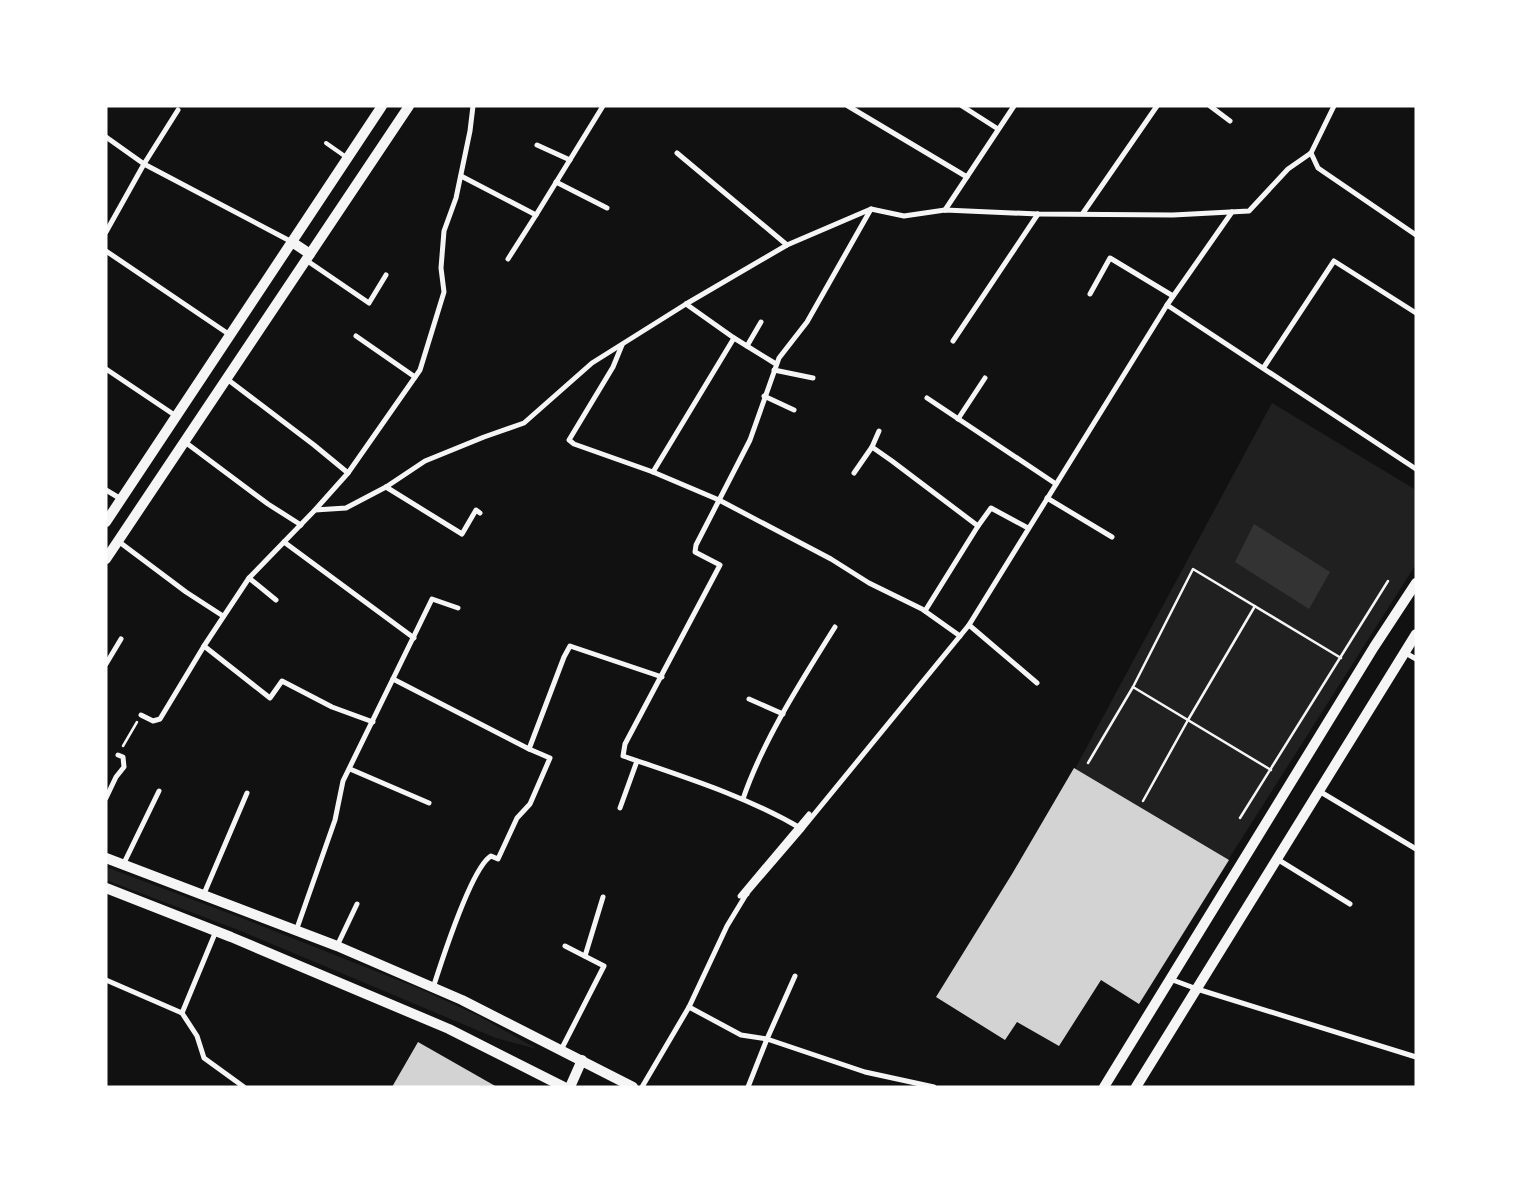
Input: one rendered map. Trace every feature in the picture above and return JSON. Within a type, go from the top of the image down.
[{"type":"main road","points":[[106,522],[382,106]]},
{"type":"main road","points":[[106,559],[409,106]]},
{"type":"main road","points":[[292,242],[308,257]]},
{"type":"main road","points":[[1104,1087],[1374,647],[1416,583]]},
{"type":"main road","points":[[1136,1087],[1416,634]]},
{"type":"main road","points":[[106,858],[296,932],[337,946],[467,1003],[633,1087]]},
{"type":"main road","points":[[106,888],[216,931],[449,1029],[564,1087]]},
{"type":"main road","points":[[570,1087],[582,1060]]},
{"type":"street","points":[[141,714],[153,721],[160,719],[204,646],[249,578],[348,473],[420,370],[444,292],[441,268],[444,231],[456,198],[470,131],[473,106]]},
{"type":"street","points":[[508,259],[603,106]]},
{"type":"street","points":[[848,106],[967,176]]},
{"type":"street","points":[[962,106],[998,129]]},
{"type":"street","points":[[945,210],[1014,106]]},
{"type":"street","points":[[1083,214],[1157,106]]},
{"type":"street","points":[[1210,106],[1230,120]]},
{"type":"street","points":[[315,510],[346,508],[386,487],[425,461],[524,423],[592,363],[686,304],[787,245],[871,209],[904,216],[945,210],[1038,214],[1173,215],[1249,212],[1288,169],[1311,153],[1334,106]]},
{"type":"street","points":[[106,232],[144,164],[178,110]]},
{"type":"street","points":[[106,137],[144,164],[292,242]]},
{"type":"street","points":[[536,145],[570,160]]},
{"type":"street","points":[[677,153],[787,245]]},
{"type":"street","points":[[1311,153],[1318,168],[1416,235]]},
{"type":"street","points":[[461,176],[536,215]]},
{"type":"street","points":[[556,182],[607,208]]},
{"type":"street","points":[[802,828],[775,813],[724,791],[623,756],[625,744],[720,565],[695,552],[696,545],[750,440],[776,364],[807,322],[871,209]]},
{"type":"street","points":[[642,1087],[689,1007],[727,926],[747,893],[969,625],[1167,305],[1232,212]]},
{"type":"street","points":[[952,341],[1038,214]]},
{"type":"street","points":[[106,251],[230,336]]},
{"type":"street","points":[[308,257],[369,304],[386,275]]},
{"type":"street","points":[[1090,294],[1110,258],[1173,296]]},
{"type":"street","points":[[1264,367],[1334,261],[1416,313]]},
{"type":"street","points":[[686,304],[734,338],[776,364]]},
{"type":"street","points":[[1167,305],[1416,468]]},
{"type":"street","points":[[747,346],[761,322]]},
{"type":"street","points":[[356,336],[414,377]]},
{"type":"street","points":[[653,472],[734,338]]},
{"type":"street","points":[[622,344],[613,367],[569,440],[574,444],[653,472],[719,500],[831,559],[869,583],[925,611],[960,636]]},
{"type":"street","points":[[106,369],[176,416]]},
{"type":"street","points":[[774,370],[813,378]]},
{"type":"street","points":[[958,420],[985,378]]},
{"type":"street","points":[[227,379],[348,473]]},
{"type":"street","points":[[764,396],[794,410]]},
{"type":"street","points":[[927,398],[1056,484]]},
{"type":"street","points":[[854,473],[872,448],[880,431]]},
{"type":"street","points":[[185,442],[268,504],[301,525]]},
{"type":"street","points":[[872,448],[978,526]]},
{"type":"street","points":[[386,487],[462,534],[476,510],[480,513]]},
{"type":"street","points":[[106,490],[121,499]]},
{"type":"street","points":[[1047,498],[1112,537]]},
{"type":"street","points":[[925,611],[991,508],[1028,528]]},
{"type":"street","points":[[118,540],[193,597],[223,616]]},
{"type":"street","points":[[284,542],[414,638]]},
{"type":"street","points":[[249,578],[276,600]]},
{"type":"street","points":[[296,932],[335,820],[343,781],[432,599],[458,608]]},
{"type":"street","points":[[969,625],[1037,683]]},
{"type":"street","points":[[743,799],[749,781],[783,714],[835,627]]},
{"type":"street","points":[[106,664],[121,639]]},
{"type":"street","points":[[204,646],[270,698],[282,681],[332,706],[373,722]]},
{"type":"street","points":[[529,750],[564,657],[570,646],[662,677]]},
{"type":"street","points":[[1404,652],[1416,659]]},
{"type":"street","points":[[394,679],[529,750],[550,758],[530,804],[517,818],[498,859],[491,856],[486,859],[479,871],[451,934],[433,988]]},
{"type":"street","points":[[749,699],[783,714]]},
{"type":"street","points":[[747,893],[740,896],[902,706]]},
{"type":"street","points":[[106,798],[116,777],[124,767],[123,757],[118,755]]},
{"type":"street","points":[[620,808],[637,761]]},
{"type":"street","points":[[350,768],[429,803]]},
{"type":"street","points":[[123,865],[159,791]]},
{"type":"street","points":[[1318,791],[1416,849]]},
{"type":"street","points":[[203,896],[247,793]]},
{"type":"street","points":[[1277,858],[1350,904]]},
{"type":"street","points":[[585,956],[603,897]]},
{"type":"street","points":[[337,946],[357,904]]},
{"type":"street","points":[[182,1014],[216,931]]},
{"type":"street","points":[[561,1050],[604,966],[565,946]]},
{"type":"street","points":[[748,1087],[796,976]]},
{"type":"street","points":[[1170,979],[1416,1057]]},
{"type":"street","points":[[106,980],[182,1014],[197,1036],[204,1058],[244,1087]]},
{"type":"street","points":[[689,1007],[741,1035],[767,1040],[865,1072],[934,1087]]},
{"type":"lane","points":[[326,143],[348,158]]},
{"type":"path","points":[[1088,763],[1133,687],[1193,569],[1341,658]]},
{"type":"path","points":[[1240,818],[1388,581]]},
{"type":"path","points":[[1143,801],[1255,606]]},
{"type":"path","points":[[1133,687],[1271,770]]},
{"type":"path","points":[[118,755],[141,714]]},
{"type":"shaded area","points":[[1272,403],[1416,490],[1416,564],[1228,860],[1075,769]]},
{"type":"shaded area","points":[[1254,524],[1330,572],[1309,609],[1235,562]]},
{"type":"shaded area","points":[[106,867],[418,988],[479,1016],[537,1049],[496,1038],[241,931],[106,880]]},
{"type":"building","points":[[1074,768],[1229,860],[1139,1004],[1101,980],[1059,1046],[1017,1022],[1005,1040],[936,997],[1012,874]]},
{"type":"building","points":[[418,1042],[497,1087],[392,1087]]}]
